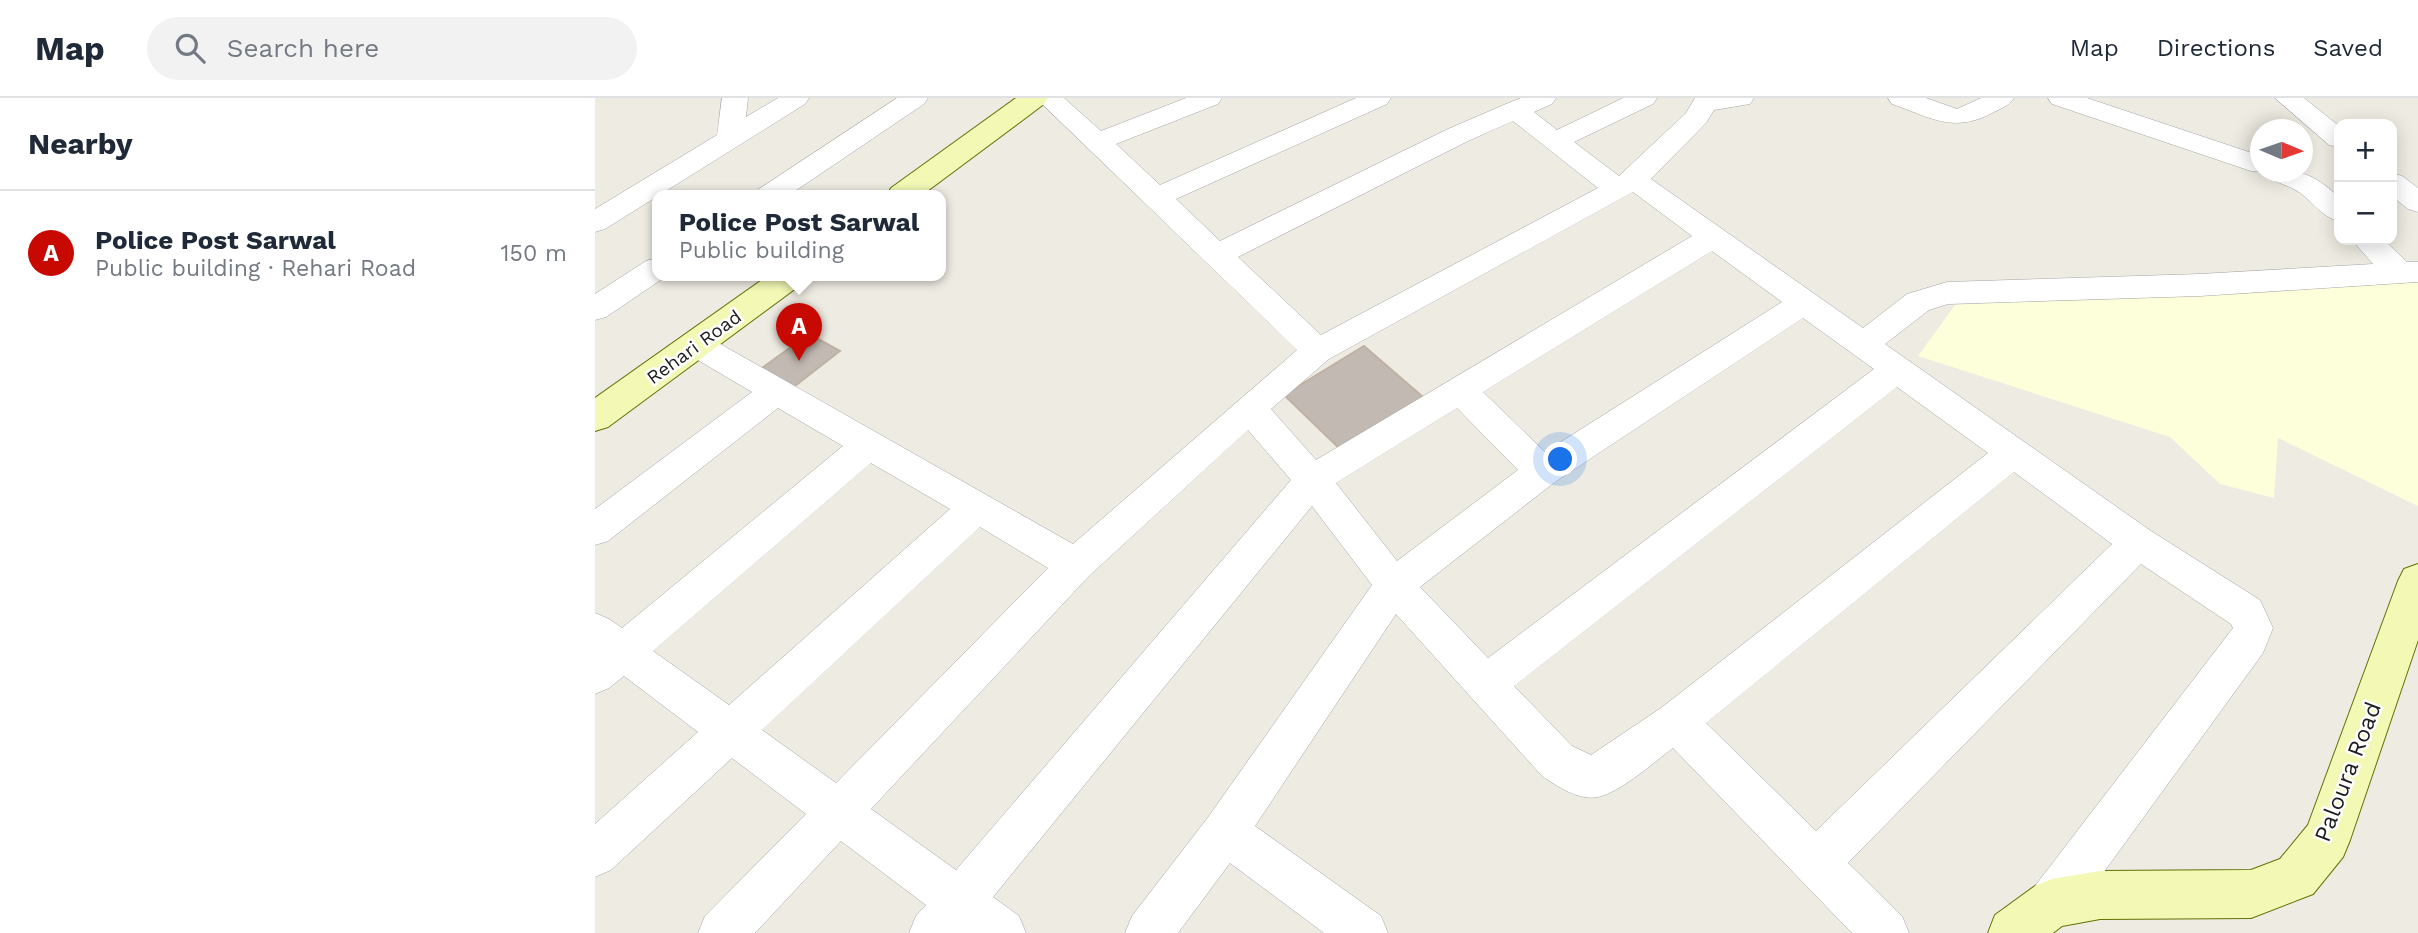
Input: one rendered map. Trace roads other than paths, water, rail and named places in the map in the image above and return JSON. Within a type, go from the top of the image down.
[{"type":"main road","points":[[909,190],[1034,98]]},
{"type":"main road","name":"Rehari Road","points":[[595,417],[784,281]]},
{"type":"main road","name":"Paloura Road","points":[[2014,933],[2052,903],[2100,895],[2251,894],[2296,877],[2326,840],[2418,581]]},
{"type":"street","points":[[730,139],[735,98]]},
{"type":"street","points":[[596,220],[796,98]]},
{"type":"street","points":[[777,190],[915,98]]},
{"type":"street","points":[[1049,98],[1318,351]]},
{"type":"street","points":[[1097,142],[1209,98]]},
{"type":"street","points":[[1157,197],[1378,98]]},
{"type":"street","points":[[1216,255],[1458,135],[1543,98]]},
{"type":"street","points":[[1555,141],[1644,98]]},
{"type":"street","points":[[722,933],[1076,565],[1250,408],[1318,351],[1626,185],[1697,117],[1707,101],[1741,98]]},
{"type":"street","points":[[1901,98],[1955,117],[1967,116],[2001,98]]},
{"type":"street","points":[[2061,98],[2250,162]]},
{"type":"street","points":[[2288,98],[2334,135]]},
{"type":"street","points":[[1515,110],[1555,141],[1712,237],[2139,542],[2246,612],[2253,628],[2249,640],[2052,903]]},
{"type":"street","points":[[2302,182],[2334,208]]},
{"type":"street","points":[[2393,182],[2418,203]]},
{"type":"street","points":[[946,917],[1312,480],[1712,237]]},
{"type":"street","points":[[2373,245],[2409,273]]},
{"type":"street","points":[[595,309],[652,271]]},
{"type":"street","points":[[1862,345],[1918,302],[1947,293],[2200,285],[2409,273]]},
{"type":"street","points":[[1149,933],[1225,832],[1394,585],[1542,472],[1803,303]]},
{"type":"street","points":[[697,345],[1076,565]]},
{"type":"street","points":[[1485,684],[1896,370]]},
{"type":"street","points":[[1460,390],[1542,472]]},
{"type":"street","points":[[595,530],[776,392]]},
{"type":"street","points":[[1250,408],[1312,480],[1394,585],[1557,761],[1575,773],[1596,776],[1676,722],[2013,453]]},
{"type":"street","points":[[868,445],[604,652],[730,731],[840,812],[946,917],[1002,933]]},
{"type":"street","points":[[595,854],[976,508]]},
{"type":"street","points":[[1815,864],[2139,542]]},
{"type":"street","points":[[1676,722],[1885,933]]},
{"type":"street","points":[[1225,832],[1363,933]]},
{"type":"place","name":"Police Post Sarwal","points":[[799,361]]}]
